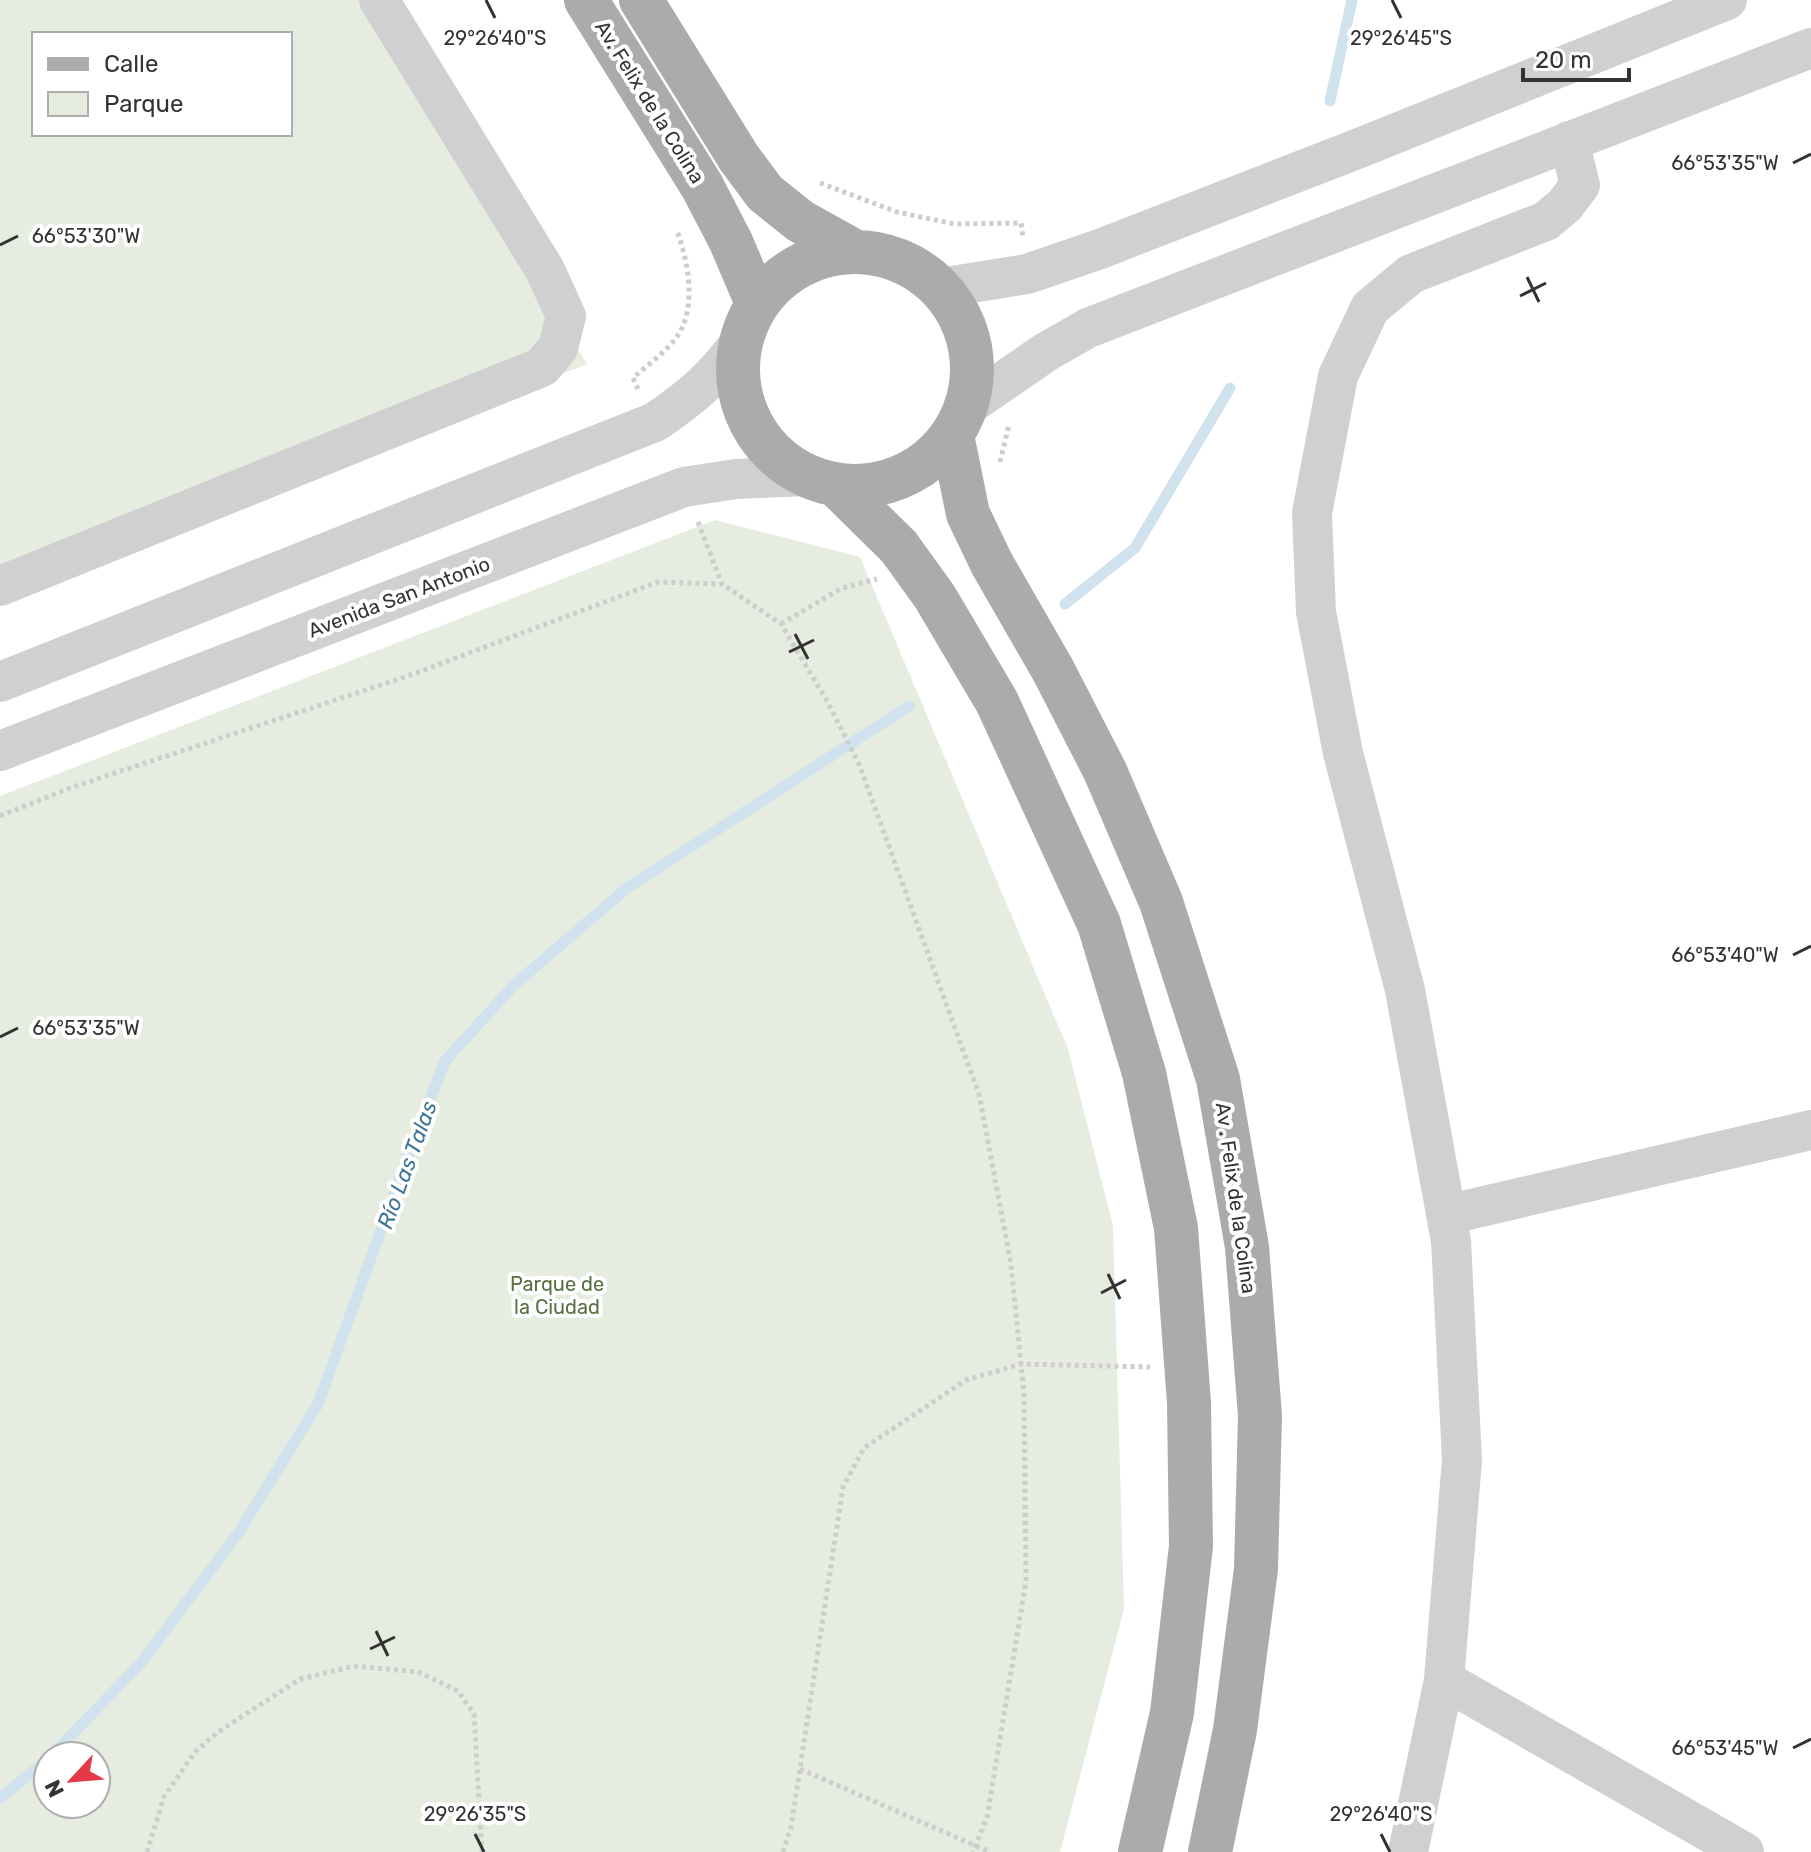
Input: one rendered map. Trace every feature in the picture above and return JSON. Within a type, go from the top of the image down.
[{"type":"main road","name":"Av. Felix de la Colina","points":[[586,0],[712,206],[757,303]]},
{"type":"main road","points":[[641,0],[739,158],[765,193],[800,221],[854,251]]},
{"type":"main road","points":[[821,481],[862,487],[889,482],[913,472],[935,456],[959,421],[972,376],[969,344],[959,314],[940,288],[915,268],[886,255],[854,251],[826,254],[799,265],[776,281],[746,322],[739,344],[737,376],[743,407],[758,436],[779,460],[821,481],[899,547],[997,702],[1099,924],[1144,1073],[1176,1228],[1186,1367],[1191,1546],[1172,1713],[1140,1852]]},
{"type":"main road","name":"Av . Felix de la Colina","points":[[959,421],[968,514],[1105,771],[1161,902],[1218,1079],[1247,1247],[1260,1416],[1256,1569],[1235,1730],[1210,1852]]},
{"type":"street","points":[[0,586],[528,373],[542,367],[558,348],[566,316],[545,270],[379,0]]},
{"type":"street","points":[[940,288],[1027,274],[1100,249],[1727,0]]},
{"type":"street","points":[[959,421],[1046,352],[1088,328],[1811,48]]},
{"type":"street","points":[[1408,1852],[1444,1680],[1462,1460],[1451,1241],[1405,990],[1340,739],[1316,612],[1312,513],[1338,376],[1370,308],[1411,274],[1546,221],[1565,205],[1580,185],[1569,141]]},
{"type":"street","points":[[0,682],[655,422],[688,400],[715,376],[739,344]]},
{"type":"street","name":"Avenida San Antonio","points":[[0,751],[684,487],[736,479],[821,481]]},
{"type":"street","points":[[1446,1215],[1811,1130]]},
{"type":"street","points":[[1444,1680],[1744,1852]]},
{"type":"path","points":[[809,179],[897,212],[954,224],[1021,223],[1027,274]]},
{"type":"path","points":[[655,422],[633,378],[678,335],[687,312],[688,279],[683,246],[676,227],[712,206]]},
{"type":"path","points":[[998,472],[1004,437],[1010,423]]},
{"type":"path","points":[[684,487],[722,584]]},
{"type":"path","points":[[781,624],[842,588],[883,577],[901,582],[918,573]]},
{"type":"path","points":[[0,816],[70,788],[405,677],[658,582],[722,584],[781,624],[827,701],[859,764],[979,1094],[1011,1264],[1024,1394],[1026,1581],[987,1817],[974,1849]]},
{"type":"path","points":[[783,1852],[791,1827],[843,1487],[864,1448],[966,1380],[1021,1364],[1186,1367]]},
{"type":"path","points":[[147,1852],[164,1797],[194,1753],[218,1732],[300,1679],[354,1666],[418,1672],[458,1691],[474,1714],[482,1852]]},
{"type":"path","points":[[800,1769],[974,1849],[990,1852]]},
{"type":"green space","points":[[0,0],[364,0],[587,364],[0,598]]},
{"type":"green space","name":"Parque de la Ciudad","points":[[715,520],[860,557],[1068,1049],[1113,1226],[1124,1609],[1060,1852],[0,1852],[0,796]]},
{"type":"waterway","name":"Río Las Talas","points":[[1330,101],[1352,0]]},
{"type":"waterway","points":[[1065,604],[1135,548],[1230,388]]},
{"type":"waterway","name":"Río Las Talas","points":[[66,1740],[142,1662],[239,1532],[318,1404],[445,1061],[514,985],[627,888],[909,706]]},
{"type":"waterway","name":"Río Las Talas","points":[[0,1798],[32,1772]]}]
